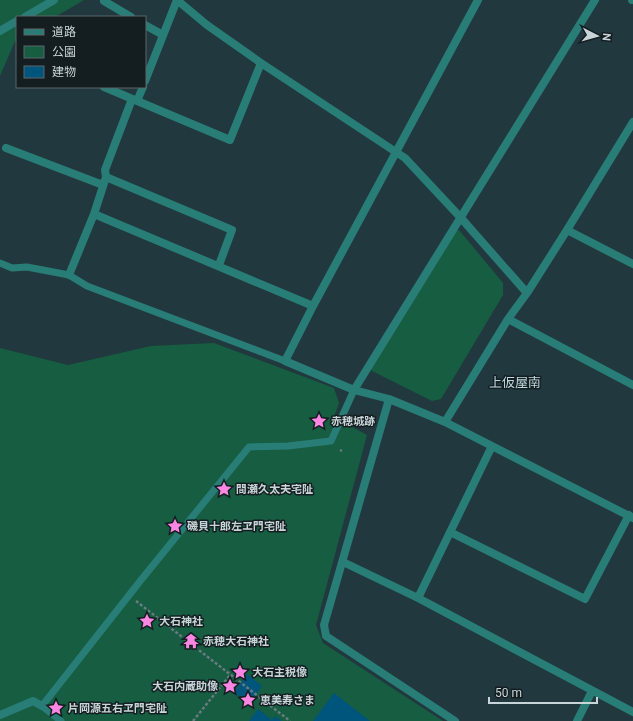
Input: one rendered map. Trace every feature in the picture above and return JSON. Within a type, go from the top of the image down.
[{"type":"street","points":[[27,16],[54,0]]},
{"type":"street","points":[[146,78],[176,0],[207,25],[261,63],[406,158],[527,293]]},
{"type":"street","points":[[450,532],[585,599],[631,516],[444,422],[389,399],[354,390],[285,361],[312,306],[478,0]]},
{"type":"street","points":[[354,390],[595,0]]},
{"type":"street","points":[[104,1],[130,16]]},
{"type":"street","points":[[0,31],[16,23]]},
{"type":"street","points":[[146,26],[163,35]]},
{"type":"street","points":[[106,88],[230,140],[261,63]]},
{"type":"street","points":[[69,275],[94,214],[105,181],[105,170],[141,88]]},
{"type":"street","points":[[444,422],[508,319],[527,293],[630,136],[633,122]]},
{"type":"street","points":[[6,148],[105,181],[232,230],[219,266]]},
{"type":"street","points":[[94,214],[312,306]]},
{"type":"street","points":[[567,230],[633,264]]},
{"type":"street","points":[[508,319],[633,385]]},
{"type":"street","points":[[389,399],[324,625],[326,636],[455,721]]},
{"type":"street","points":[[418,598],[492,446]]},
{"type":"street","points":[[343,562],[418,598],[633,712]]},
{"type":"street","points":[[577,721],[592,691]]},
{"type":"street","points":[[0,715],[33,701],[42,706]]},
{"type":"lane","points":[[0,263],[12,268],[27,267],[69,275],[87,286],[285,361]]},
{"type":"lane","points":[[61,721],[42,706],[129,595],[249,447],[288,446],[331,441],[354,390]]},
{"type":"path","points":[[129,595],[290,721]]},
{"type":"path","points":[[193,721],[230,675]]},
{"type":"green space","points":[[0,0],[84,0],[57,16],[16,16],[16,40],[0,76]]},
{"type":"green space","points":[[459,230],[503,283],[503,295],[441,399],[432,401],[372,371],[369,366],[450,231]]},
{"type":"green space","points":[[214,343],[334,388],[339,403],[334,417],[367,435],[316,625],[323,643],[443,721],[0,721],[0,348],[68,365],[151,346]]},
{"type":"building","points":[[247,674],[262,686],[249,704],[234,692]]},
{"type":"building","points":[[334,693],[370,721],[313,721]]},
{"type":"building","points":[[258,709],[272,720],[275,716],[282,721],[249,721]]},
{"type":"place","name":"赤穂城跡","points":[[319,421]]},
{"type":"place","name":"間瀬久太夫宅阯","points":[[224,489]]},
{"type":"place","name":"磯貝十郎左ヱ門宅阯","points":[[175,526]]},
{"type":"place","name":"大石神社","points":[[147,621]]},
{"type":"place","name":"赤穂大石神社","points":[[191,641]]},
{"type":"place","name":"大石主税像","points":[[240,672]]},
{"type":"place","name":"大石内蔵助像","points":[[230,686]]},
{"type":"place","name":"恵美寿さま","points":[[248,700]]},
{"type":"place","name":"片岡源五右ヱ門宅阯","points":[[56,708]]},
{"type":"district","name":"上仮屋南","points":[[515,382]]}]
